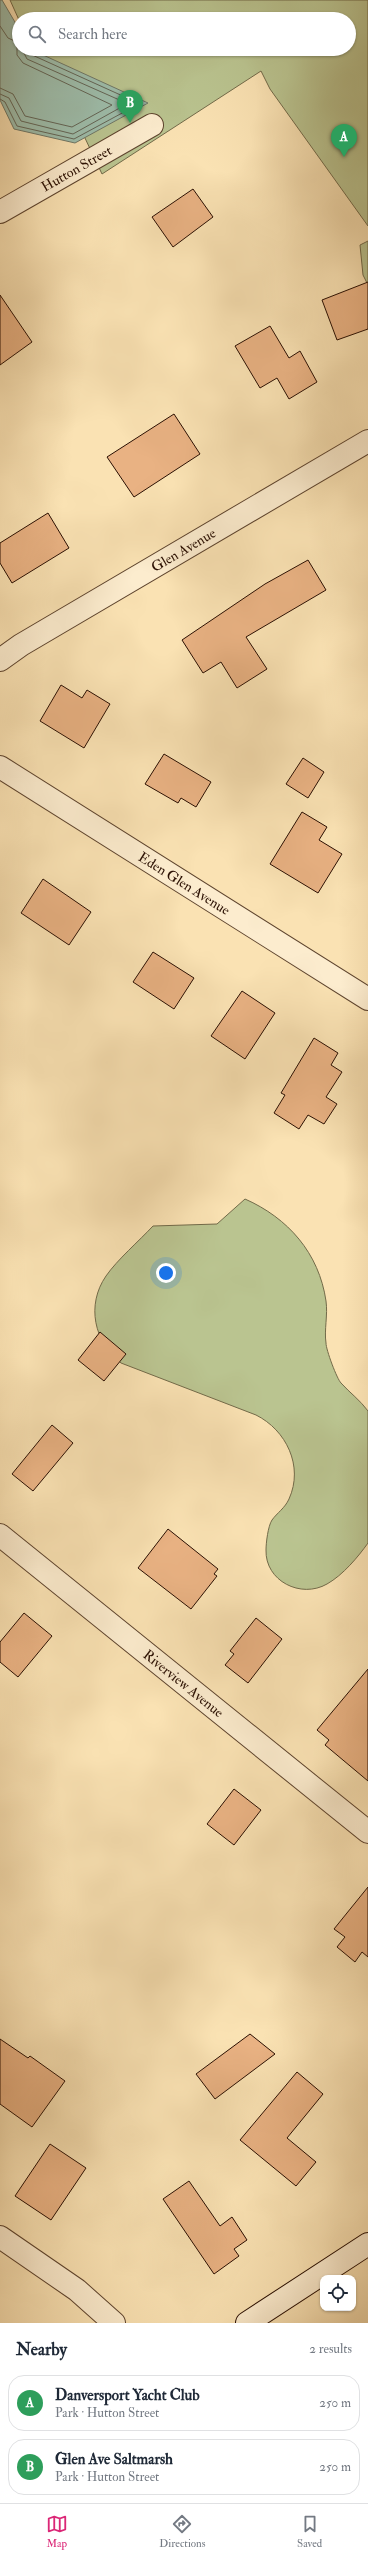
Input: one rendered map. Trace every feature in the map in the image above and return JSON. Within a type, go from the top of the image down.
[{"type":"street","name":"Hutton Street","points":[[0,212],[152,125]]},
{"type":"street","name":"Glen Avenue","points":[[0,660],[21,645],[368,441]]},
{"type":"street","name":"Eden Glen Avenue","points":[[0,767],[368,1000]]},
{"type":"street","name":"Riverview Avenue","points":[[0,1535],[368,1832]]},
{"type":"street","points":[[0,2237],[77,2290],[114,2323]]},
{"type":"street","points":[[247,2323],[368,2244]]},
{"type":"green space","points":[[10,0],[368,0],[368,226],[270,89],[261,71],[102,174],[49,62],[40,56],[356,56],[356,12],[15,12]]},
{"type":"green space","points":[[368,241],[368,285],[363,275],[360,245]]},
{"type":"green space","points":[[245,1199],[275,1216],[288,1227],[309,1253],[316,1267],[326,1301],[326,1347],[332,1364],[341,1383],[362,1403],[368,1411],[368,1543],[355,1560],[339,1576],[327,1584],[317,1588],[296,1588],[286,1584],[271,1570],[267,1561],[266,1547],[269,1526],[289,1499],[293,1487],[293,1462],[284,1439],[267,1422],[256,1415],[121,1363],[104,1345],[96,1322],[96,1299],[106,1276],[122,1257],[153,1226],[217,1224]]},
{"type":"water","points":[[0,0],[2,0],[12,17],[12,56],[45,56],[148,103],[75,143],[14,129],[0,100]]},
{"type":"building","points":[[193,189],[213,217],[173,247],[152,217]]},
{"type":"building","points":[[368,282],[368,329],[337,340],[322,300]]},
{"type":"building","points":[[0,295],[32,342],[0,365]]},
{"type":"building","points":[[270,326],[289,358],[300,351],[317,382],[289,399],[277,378],[260,388],[235,346]]},
{"type":"building","points":[[174,414],[200,454],[134,497],[107,457]]},
{"type":"building","points":[[48,513],[69,548],[12,583],[0,563],[0,543]]},
{"type":"building","points":[[308,560],[326,590],[246,637],[267,669],[237,688],[221,662],[203,673],[182,640],[265,584]]},
{"type":"building","points":[[61,685],[82,698],[87,690],[110,704],[84,748],[40,721]]},
{"type":"building","points":[[164,754],[211,782],[196,807],[181,798],[178,803],[145,784]]},
{"type":"building","points":[[303,758],[324,772],[308,798],[286,784]]},
{"type":"building","points":[[302,812],[327,827],[319,840],[342,854],[318,893],[270,864]]},
{"type":"building","points":[[43,879],[91,912],[69,945],[21,913]]},
{"type":"building","points":[[153,952],[194,978],[174,1009],[133,982]]},
{"type":"building","points":[[242,991],[275,1013],[245,1059],[211,1036]]},
{"type":"building","points":[[314,1038],[338,1053],[331,1065],[342,1072],[326,1097],[337,1104],[324,1124],[308,1115],[299,1129],[274,1113],[285,1095],[281,1093]]},
{"type":"building","points":[[100,1332],[126,1354],[104,1381],[78,1360]]},
{"type":"building","points":[[52,1425],[73,1443],[33,1491],[12,1474]]},
{"type":"building","points":[[168,1529],[218,1569],[214,1574],[217,1576],[191,1609],[138,1568]]},
{"type":"building","points":[[24,1613],[52,1636],[18,1677],[0,1662],[0,1642]]},
{"type":"building","points":[[256,1618],[282,1639],[248,1683],[225,1665],[234,1654],[230,1651]]},
{"type":"building","points":[[368,1669],[368,1781],[325,1745],[329,1740],[317,1730]]},
{"type":"building","points":[[234,1789],[261,1810],[234,1845],[207,1824]]},
{"type":"building","points":[[368,1887],[368,1957],[362,1952],[355,1962],[337,1947],[345,1937],[334,1929]]},
{"type":"building","points":[[250,2034],[275,2054],[215,2099],[196,2074]]},
{"type":"building","points":[[0,2039],[28,2058],[30,2056],[65,2081],[32,2127],[0,2104]]},
{"type":"building","points":[[297,2072],[323,2094],[287,2138],[316,2162],[296,2186],[240,2140]]},
{"type":"building","points":[[50,2144],[86,2168],[51,2220],[15,2196]]},
{"type":"building","points":[[189,2181],[220,2226],[232,2217],[247,2240],[234,2249],[239,2256],[214,2274],[163,2199]]},
{"type":"place","name":"Glen Ave Saltmarsh","points":[[130,123]]},
{"type":"place","name":"Danversport Yacht Club","points":[[344,157]]}]
